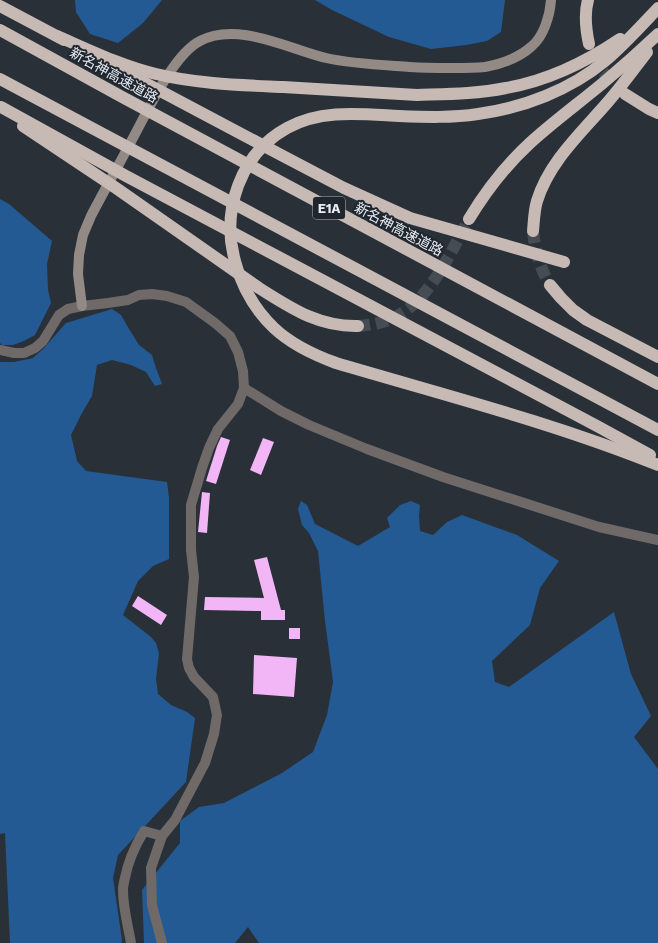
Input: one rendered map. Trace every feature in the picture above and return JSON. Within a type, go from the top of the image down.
[{"type":"highway","points":[[588,0],[586,25],[589,44]]},
{"type":"highway","points":[[0,6],[282,156],[344,188],[410,218],[564,262]]},
{"type":"highway","points":[[57,36],[132,67],[156,74],[187,80],[232,85],[417,95],[449,94],[481,92],[507,88],[562,71],[606,49],[625,36],[656,10]]},
{"type":"highway","points":[[656,10],[635,33],[604,62],[566,86],[524,104],[478,114],[451,116],[423,117],[339,114],[318,116],[300,121],[285,129],[267,142],[253,157],[242,174],[235,194],[231,218],[231,239],[235,260],[241,279],[249,296],[261,313],[275,329],[293,343],[313,354],[336,363],[517,416],[590,440],[658,466]]},
{"type":"highway","name":"新名神高速道路","points":[[0,30],[658,384]]},
{"type":"highway","points":[[469,219],[496,180],[529,144],[604,83],[658,35]]},
{"type":"highway","points":[[533,231],[537,201],[543,185],[552,169],[565,150],[613,95],[658,35]]},
{"type":"highway","points":[[0,79],[658,430]]},
{"type":"highway","points":[[624,94],[658,113]]},
{"type":"highway","points":[[1,106],[26,129],[116,188],[259,288],[312,318],[334,325],[358,326]]},
{"type":"highway","points":[[1,106],[133,180],[597,426],[658,460]]},
{"type":"highway","points":[[550,285],[573,310],[587,320],[658,357]]},
{"type":"street","points":[[82,306],[78,274],[79,255],[83,235],[91,216],[153,101],[180,58],[200,41],[213,36],[230,33],[243,34],[326,58],[366,64],[424,68],[485,67],[501,63],[519,55],[532,46],[541,35],[547,23],[551,0]]},
{"type":"street","points":[[0,350],[14,353],[24,353],[35,348],[43,341],[59,315],[68,309],[82,306],[108,304],[128,300],[139,295],[152,294],[167,296],[186,302],[230,336],[238,352],[243,371],[244,388],[238,404],[218,429],[209,448],[191,505],[191,550],[194,577],[187,659],[189,668],[194,677],[213,697],[217,715],[214,734],[205,763],[175,820],[162,836],[151,868],[152,905],[162,943]]},
{"type":"street","points":[[244,388],[281,411],[309,425],[443,477],[598,527],[658,540]]},
{"type":"street","points":[[131,943],[123,889],[126,870],[137,842],[144,831],[162,836]]},
{"type":"shaded area","points":[[75,0],[162,0],[143,23],[118,43],[90,34],[76,12]]},
{"type":"shaded area","points":[[315,0],[505,0],[501,32],[487,41],[431,49],[389,37],[332,10]]},
{"type":"shaded area","points":[[0,199],[9,204],[52,241],[47,264],[48,290],[51,303],[35,335],[13,345],[2,345],[0,343]]},
{"type":"shaded area","points":[[112,309],[121,315],[139,345],[152,355],[162,384],[155,386],[146,372],[131,365],[112,360],[97,365],[92,396],[71,435],[77,461],[86,471],[167,482],[169,498],[169,559],[153,566],[138,581],[123,615],[151,637],[156,643],[159,653],[156,679],[158,694],[171,705],[187,712],[195,718],[186,782],[118,855],[113,878],[122,940],[121,943],[10,943],[5,833],[0,834],[0,362],[14,362],[33,358],[66,323]]},
{"type":"shaded area","points":[[301,501],[307,505],[315,524],[358,546],[390,527],[387,518],[400,505],[411,501],[420,505],[420,531],[433,535],[447,522],[462,515],[517,535],[559,561],[540,588],[530,625],[492,661],[495,682],[509,687],[614,612],[631,674],[651,716],[634,737],[658,769],[658,943],[259,943],[248,927],[235,943],[144,943],[142,890],[180,843],[180,821],[199,807],[224,803],[282,773],[313,752],[327,715],[333,682],[318,551],[309,533],[302,525],[298,509]]},
{"type":"building","points":[[221,437],[230,440],[216,484],[206,481]]},
{"type":"building","points":[[263,438],[274,442],[261,475],[250,470]]},
{"type":"building","points":[[202,492],[210,493],[207,533],[198,532]]},
{"type":"building","points":[[267,557],[281,610],[285,610],[285,620],[261,620],[261,611],[204,610],[205,597],[264,598],[254,560]]},
{"type":"building","points":[[138,596],[167,615],[161,625],[132,606]]},
{"type":"building","points":[[289,628],[300,628],[300,639],[289,639]]},
{"type":"building","points":[[254,655],[297,658],[294,697],[253,694]]},
{"type":"tunnel","points":[[595,56],[603,72],[625,94]]},
{"type":"tunnel","points":[[358,326],[390,320],[410,307],[421,297],[440,272],[469,219]]},
{"type":"tunnel","points":[[533,231],[538,259],[550,285]]}]
